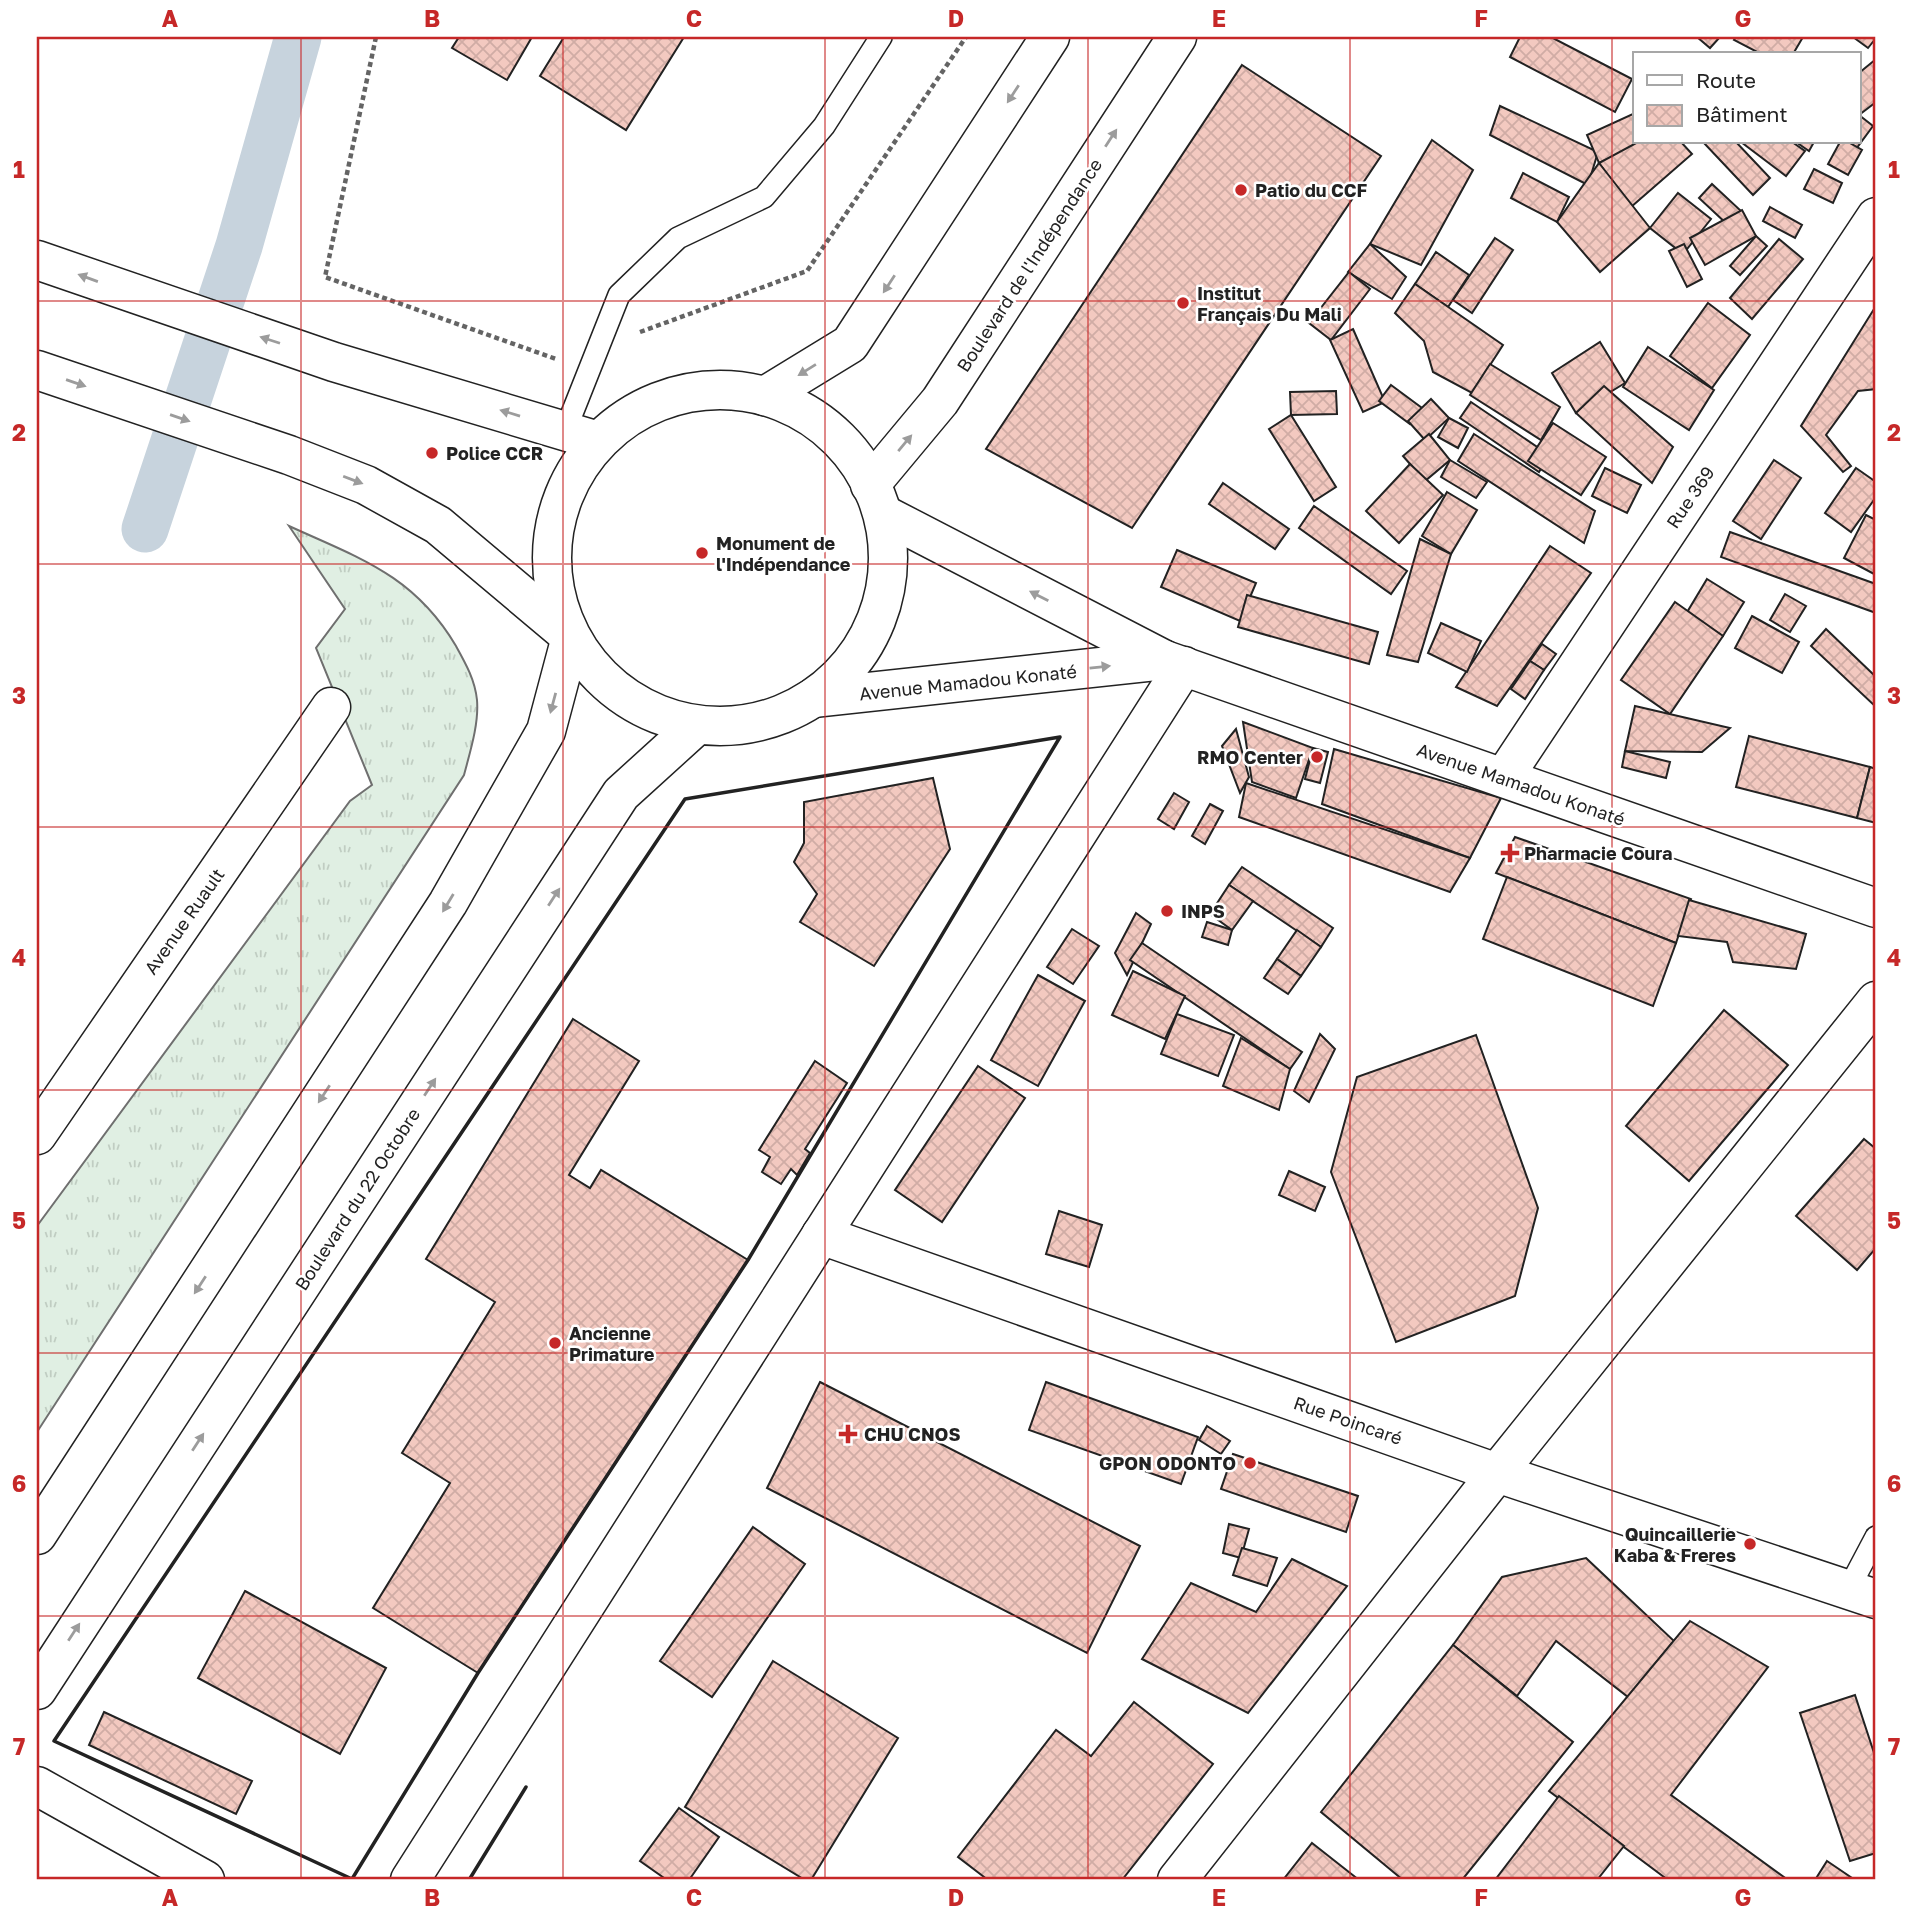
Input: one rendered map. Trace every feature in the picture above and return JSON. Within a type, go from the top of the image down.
[{"type":"main road","points":[[765,396],[850,344],[1050,37]]},
{"type":"main road","name":"Boulevard de l'Indépendance","points":[[877,500],[1177,37]]},
{"type":"main road","name":"Rue 369","points":[[1504,778],[1876,218]]},
{"type":"main road","points":[[37,260],[334,362],[582,436],[675,395],[720,390],[765,396],[808,415],[843,446],[877,500],[893,573],[872,629],[843,672],[813,698],[777,717],[751,723],[697,725],[659,715],[623,696],[594,670],[571,637],[438,525],[366,485],[289,455],[37,370]]},
{"type":"main road","points":[[37,1535],[448,903],[546,731],[571,637],[554,587],[552,535],[582,436]]},
{"type":"main road","name":"Avenue Mamadou Konaté","points":[[877,500],[1174,663],[1876,908]]},
{"type":"main road","points":[[410,1880],[821,1235],[1174,663]]},
{"type":"main road","name":"Avenue Mamadou Konaté","points":[[813,698],[1174,663]]},
{"type":"main road","name":"Avenue Ruault","points":[[37,1135],[331,707]]},
{"type":"main road","name":"Boulevard du 22 Octobre","points":[[37,1689],[621,794],[697,725]]},
{"type":"main road","points":[[1177,1880],[1497,1473],[1876,1001]]},
{"type":"main road","name":"Rue Poincaré","points":[[821,1235],[1497,1473],[1862,1595]]},
{"type":"main road","points":[[37,1786],[205,1880]]},
{"type":"lane","points":[[582,436],[596,348],[619,295],[678,238],[764,197],[824,126],[881,37]]},
{"type":"lane","points":[[1862,1595],[1876,1537]]},
{"type":"path","points":[[376,37],[324,277],[561,361],[807,271],[966,37]]},
{"type":"green space","points":[[289,526],[383,571],[422,602],[440,622],[463,659],[476,693],[475,728],[464,775],[37,1432],[37,1226],[350,801],[372,785],[316,648],[345,609]]},
{"type":"building","points":[[459,37],[532,37],[507,80],[452,48]]},
{"type":"building","points":[[564,37],[684,37],[626,130],[540,76]]},
{"type":"building","points":[[1520,37],[1551,37],[1632,79],[1615,112],[1510,57]]},
{"type":"building","points":[[1697,37],[1720,37],[1710,48]]},
{"type":"building","points":[[1736,37],[1803,37],[1794,52],[1757,52],[1734,40]]},
{"type":"building","points":[[1853,37],[1876,37],[1876,38],[1868,48]]},
{"type":"building","points":[[1876,59],[1876,102],[1860,114],[1860,72]]},
{"type":"building","name":"Institut Français Du Mali","points":[[1242,65],[1381,156],[1132,528],[986,449]]},
{"type":"building","points":[[1500,106],[1598,152],[1588,185],[1490,135]]},
{"type":"building","points":[[1633,114],[1633,144],[1641,144],[1599,163],[1587,135]]},
{"type":"building","points":[[1860,116],[1873,126],[1860,144]]},
{"type":"building","points":[[1432,140],[1473,170],[1421,265],[1370,244]]},
{"type":"building","points":[[1634,144],[1683,144],[1692,154],[1631,207],[1599,163]]},
{"type":"building","points":[[1705,144],[1738,144],[1770,178],[1753,195]]},
{"type":"building","points":[[1744,144],[1795,144],[1805,151],[1786,176]]},
{"type":"building","points":[[1799,144],[1813,144],[1809,151]]},
{"type":"building","points":[[1839,144],[1852,144],[1862,150],[1848,175],[1828,164]]},
{"type":"building","points":[[1599,163],[1650,228],[1600,272],[1557,222]]},
{"type":"building","points":[[1814,169],[1842,183],[1833,203],[1804,189]]},
{"type":"building","points":[[1523,173],[1569,197],[1557,222],[1511,198]]},
{"type":"building","points":[[1712,184],[1741,211],[1728,225],[1699,198]]},
{"type":"building","points":[[1678,193],[1711,219],[1683,254],[1650,228]]},
{"type":"building","points":[[1770,207],[1802,225],[1795,238],[1763,221]]},
{"type":"building","points":[[1742,210],[1756,236],[1705,265],[1690,238]]},
{"type":"building","points":[[1756,236],[1767,246],[1740,275],[1730,266]]},
{"type":"building","points":[[1495,238],[1513,250],[1472,313],[1453,300]]},
{"type":"building","points":[[1779,239],[1803,259],[1752,319],[1730,298]]},
{"type":"building","points":[[1370,244],[1406,277],[1392,299],[1348,272]]},
{"type":"building","points":[[1684,244],[1702,279],[1687,287],[1669,251]]},
{"type":"building","points":[[1436,252],[1469,275],[1448,307],[1415,284]]},
{"type":"building","points":[[1349,272],[1370,289],[1331,340],[1309,323]]},
{"type":"building","points":[[1415,284],[1503,345],[1472,393],[1433,372],[1424,341],[1395,313]]},
{"type":"building","points":[[1708,303],[1750,335],[1712,388],[1670,356]]},
{"type":"building","points":[[1874,309],[1876,389],[1858,391],[1826,435],[1851,466],[1843,472],[1801,426]]},
{"type":"building","points":[[1353,329],[1385,402],[1363,412],[1330,340]]},
{"type":"building","points":[[1600,342],[1625,383],[1576,413],[1552,373]]},
{"type":"building","points":[[1648,347],[1714,390],[1689,430],[1623,387]]},
{"type":"building","points":[[1490,364],[1560,407],[1541,440],[1470,395]]},
{"type":"building","points":[[1391,385],[1422,408],[1410,424],[1379,401]]},
{"type":"building","points":[[1604,386],[1673,447],[1652,483],[1576,413]]},
{"type":"building","points":[[1336,391],[1337,414],[1291,415],[1290,392]]},
{"type":"building","points":[[1431,399],[1449,418],[1425,440],[1408,421]]},
{"type":"building","points":[[1471,402],[1549,455],[1539,472],[1460,418]]},
{"type":"building","points":[[1291,415],[1336,487],[1314,501],[1269,429]]},
{"type":"building","points":[[1449,418],[1468,428],[1458,448],[1438,437]]},
{"type":"building","points":[[1553,423],[1606,457],[1581,495],[1528,461]]},
{"type":"building","points":[[1429,434],[1450,460],[1425,481],[1403,456]]},
{"type":"building","points":[[1474,434],[1595,511],[1584,543],[1458,461]]},
{"type":"building","points":[[1450,460],[1487,482],[1476,498],[1441,477]]},
{"type":"building","points":[[1774,460],[1801,478],[1761,539],[1733,521]]},
{"type":"building","points":[[1410,464],[1443,495],[1399,543],[1366,511]]},
{"type":"building","points":[[1605,468],[1641,485],[1627,513],[1592,496]]},
{"type":"building","points":[[1856,468],[1876,482],[1876,497],[1851,532],[1825,513]]},
{"type":"building","points":[[1223,483],[1289,529],[1275,549],[1209,504]]},
{"type":"building","points":[[1447,492],[1477,510],[1451,554],[1422,536]]},
{"type":"building","points":[[1314,506],[1407,571],[1391,594],[1299,528]]},
{"type":"building","points":[[1866,515],[1876,520],[1876,575],[1844,558]]},
{"type":"building","points":[[1730,532],[1876,584],[1876,613],[1721,557]]},
{"type":"building","points":[[1420,539],[1451,554],[1418,662],[1387,655]]},
{"type":"building","points":[[1550,546],[1591,573],[1497,706],[1456,687]]},
{"type":"building","points":[[1177,550],[1256,583],[1240,621],[1161,587]]},
{"type":"building","points":[[1707,579],[1744,602],[1723,636],[1686,614]]},
{"type":"building","points":[[1785,594],[1806,606],[1790,632],[1770,620]]},
{"type":"building","points":[[1247,595],[1378,632],[1369,664],[1238,627]]},
{"type":"building","points":[[1675,602],[1723,636],[1670,714],[1621,680]]},
{"type":"building","points":[[1752,616],[1799,642],[1782,673],[1735,648]]},
{"type":"building","points":[[1441,623],[1481,641],[1467,672],[1428,653]]},
{"type":"building","points":[[1826,629],[1876,677],[1876,707],[1811,646]]},
{"type":"building","points":[[1542,644],[1556,654],[1544,670],[1530,661]]},
{"type":"building","points":[[1530,661],[1544,670],[1525,699],[1511,689]]},
{"type":"building","points":[[1635,706],[1730,728],[1702,752],[1625,751]]},
{"type":"building","points":[[1243,722],[1313,748],[1296,798],[1252,782]]},
{"type":"building","points":[[1236,729],[1249,777],[1240,793],[1222,746]]},
{"type":"building","points":[[1749,736],[1870,767],[1857,818],[1736,787]]},
{"type":"building","points":[[1313,748],[1328,752],[1320,783],[1305,779]]},
{"type":"building","points":[[1334,749],[1501,798],[1470,858],[1322,804]]},
{"type":"building","points":[[1625,751],[1670,762],[1666,778],[1622,767]]},
{"type":"building","points":[[1870,767],[1876,769],[1876,823],[1857,818]]},
{"type":"building","points":[[933,778],[950,849],[874,966],[800,922],[817,894],[794,862],[804,843],[804,802]]},
{"type":"building","points":[[1246,783],[1470,858],[1450,892],[1239,817]]},
{"type":"building","points":[[1174,793],[1189,802],[1174,829],[1158,819]]},
{"type":"building","points":[[1210,804],[1223,811],[1205,844],[1192,836]]},
{"type":"building","points":[[1515,837],[1691,899],[1676,943],[1496,873]]},
{"type":"building","points":[[1242,867],[1333,928],[1321,947],[1229,885]]},
{"type":"building","points":[[1507,877],[1676,943],[1653,1006],[1483,939]]},
{"type":"building","points":[[1229,885],[1253,901],[1232,930],[1210,914]]},
{"type":"building","points":[[1689,900],[1806,934],[1796,969],[1733,962],[1727,942],[1678,936]]},
{"type":"building","points":[[1136,913],[1151,924],[1127,975],[1115,953]]},
{"type":"building","points":[[1207,922],[1232,930],[1228,945],[1202,937]]},
{"type":"building","points":[[1072,929],[1099,946],[1073,984],[1047,967]]},
{"type":"building","points":[[1297,930],[1321,947],[1301,976],[1277,959]]},
{"type":"building","points":[[1142,943],[1302,1052],[1290,1069],[1130,960]]},
{"type":"building","points":[[1277,959],[1301,976],[1288,994],[1264,978]]},
{"type":"building","points":[[1133,971],[1185,996],[1165,1039],[1112,1015]]},
{"type":"building","points":[[1038,975],[1085,1001],[1038,1086],[991,1060]]},
{"type":"building","points":[[1724,1010],[1788,1065],[1689,1181],[1626,1126]]},
{"type":"building","points":[[1177,1014],[1234,1035],[1218,1076],[1161,1054]]},
{"type":"building","points":[[573,1019],[639,1061],[569,1175],[590,1188],[601,1170],[748,1260],[478,1673],[373,1608],[450,1483],[402,1453],[495,1302],[426,1259]]},
{"type":"building","points":[[1320,1034],[1335,1049],[1309,1102],[1294,1091]]},
{"type":"building","points":[[1476,1035],[1538,1208],[1515,1296],[1396,1342],[1331,1172],[1357,1077]]},
{"type":"building","points":[[1241,1038],[1290,1069],[1279,1110],[1223,1086]]},
{"type":"building","points":[[815,1061],[847,1083],[805,1149],[810,1153],[797,1175],[791,1169],[781,1184],[762,1172],[770,1157],[759,1150]]},
{"type":"building","points":[[978,1066],[1025,1098],[942,1222],[895,1190]]},
{"type":"building","points":[[1864,1139],[1876,1149],[1876,1248],[1857,1270],[1796,1216]]},
{"type":"building","points":[[1289,1171],[1325,1187],[1315,1211],[1279,1195]]},
{"type":"building","points":[[1059,1211],[1102,1225],[1089,1267],[1046,1254]]},
{"type":"building","points":[[820,1382],[1140,1546],[1087,1653],[767,1488]]},
{"type":"building","points":[[1046,1382],[1198,1437],[1181,1484],[1029,1430]]},
{"type":"building","points":[[1207,1426],[1230,1441],[1221,1454],[1199,1440]]},
{"type":"building","points":[[1233,1454],[1358,1496],[1346,1532],[1221,1489]]},
{"type":"building","points":[[1229,1524],[1249,1529],[1241,1558],[1223,1553]]},
{"type":"building","points":[[753,1527],[805,1564],[712,1697],[660,1661]]},
{"type":"building","points":[[1242,1548],[1277,1558],[1267,1586],[1233,1575]]},
{"type":"building","points":[[1586,1558],[1674,1641],[1628,1697],[1556,1641],[1517,1696],[1453,1645],[1502,1577]]},
{"type":"building","points":[[1292,1559],[1347,1586],[1248,1713],[1142,1659],[1191,1583],[1256,1612]]},
{"type":"building","points":[[245,1591],[386,1668],[340,1754],[198,1678]]},
{"type":"building","points":[[1690,1621],[1768,1667],[1671,1795],[1788,1880],[1668,1880],[1549,1791]]},
{"type":"building","points":[[1453,1645],[1573,1742],[1462,1880],[1403,1880],[1321,1812]]},
{"type":"building","points":[[773,1661],[898,1738],[811,1880],[805,1880],[685,1807]]},
{"type":"building","points":[[1855,1695],[1876,1759],[1876,1853],[1850,1861],[1800,1713]]},
{"type":"building","points":[[1134,1702],[1213,1764],[1122,1880],[988,1880],[958,1857],[1056,1730],[1091,1756]]},
{"type":"building","points":[[104,1712],[252,1781],[236,1814],[89,1745]]},
{"type":"building","points":[[1559,1796],[1624,1846],[1597,1880],[1495,1880]]},
{"type":"building","points":[[679,1808],[719,1837],[689,1880],[667,1880],[640,1861]]},
{"type":"building","points":[[1312,1843],[1359,1880],[1283,1880]]},
{"type":"building","points":[[1827,1861],[1855,1880],[1815,1880]]},
{"type":"waterway","points":[[145,529],[239,246],[298,37]]},
{"type":"wall","points":[[1060,737],[748,1260],[478,1673],[352,1879],[54,1741],[685,799],[1060,737]]},
{"type":"wall","points":[[469,1880],[526,1787]]},
{"type":"place","name":"Patio du CCF","points":[[1241,190]]},
{"type":"place","name":"Institut Français Du Mali","points":[[1183,303]]},
{"type":"place","name":"Police CCR","points":[[432,453]]},
{"type":"place","name":"Monument de l'Indépendance","points":[[702,553]]},
{"type":"place","name":"RMO Center","points":[[1317,757]]},
{"type":"place","name":"Pharmacie Coura","points":[[1510,853]]},
{"type":"place","name":"INPS","points":[[1167,911]]},
{"type":"place","name":"Ancienne Primature","points":[[555,1343]]},
{"type":"place","name":"CHU CNOS","points":[[848,1434]]},
{"type":"place","name":"GPON ODONTO","points":[[1250,1463]]},
{"type":"place","name":"Quincaillerie Kaba & Freres","points":[[1750,1544]]}]
